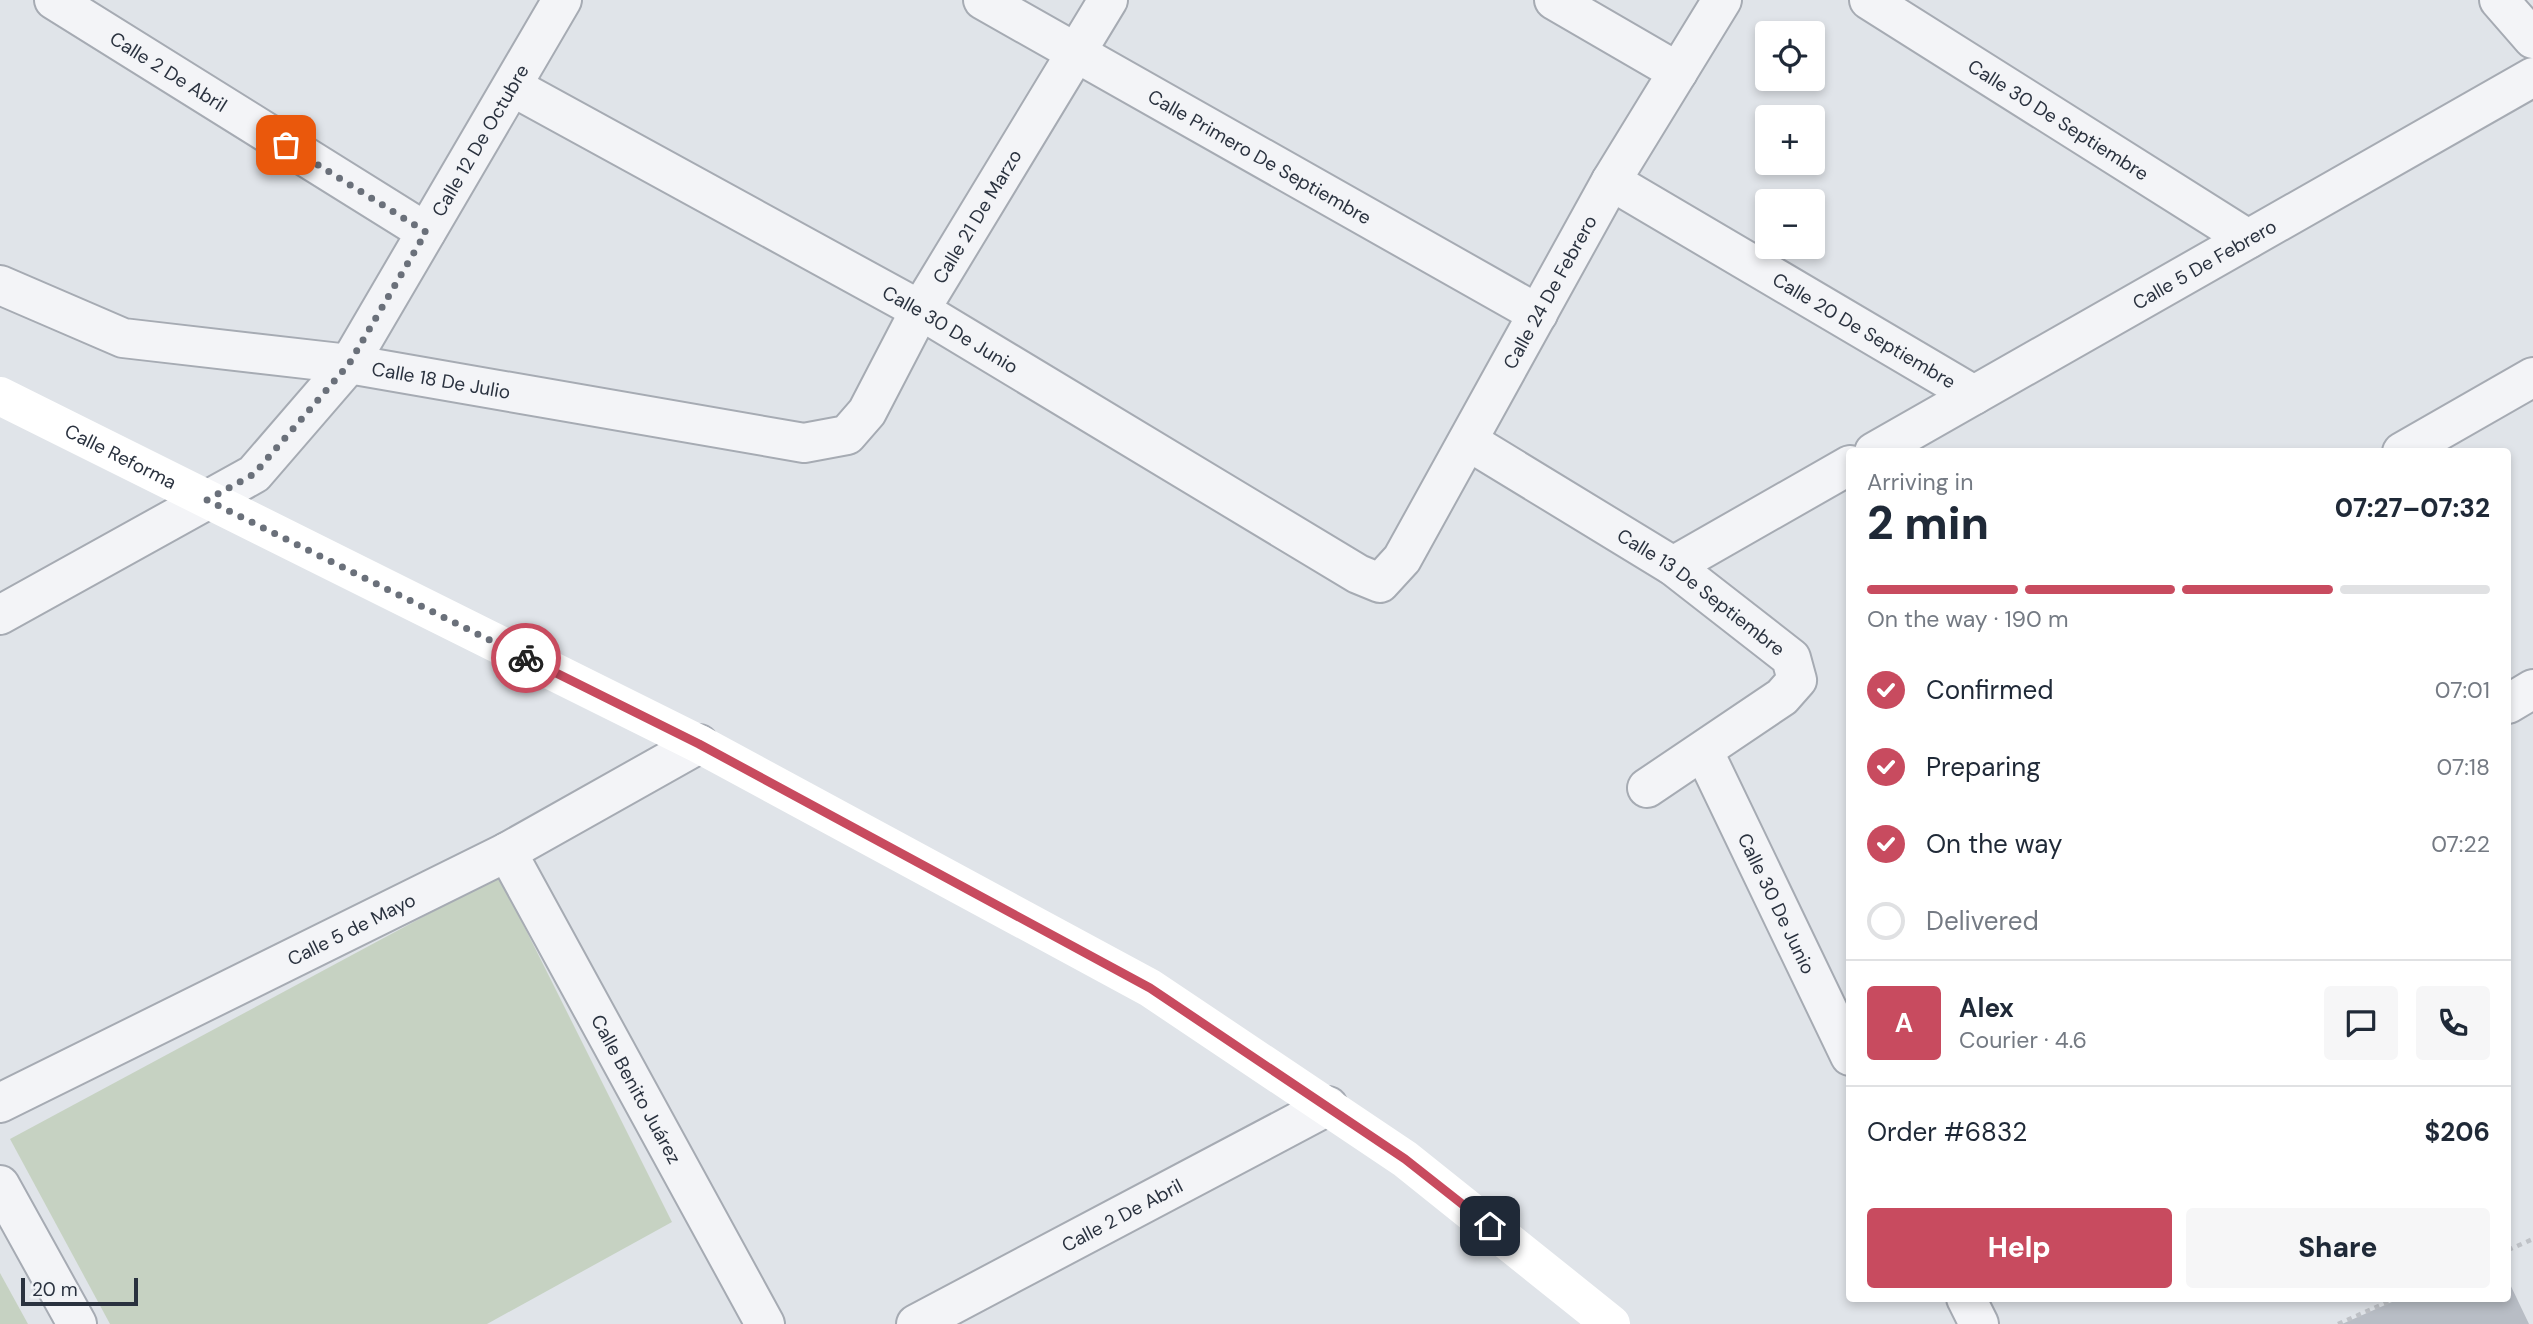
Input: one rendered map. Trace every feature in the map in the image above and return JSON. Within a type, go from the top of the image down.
[{"type":"main road","name":"Calle Reforma","points":[[0,396],[699,744],[1150,988],[1405,1159],[1611,1324]]},
{"type":"street","name":"Calle 2 De Abril","points":[[54,0],[426,232]]},
{"type":"street","name":"Calle 12 De Octubre","points":[[0,615],[254,474],[349,364],[562,0]]},
{"type":"street","name":"Calle Primero De Septiembre","points":[[983,0],[1538,314]]},
{"type":"street","name":"Calle 21 De Marzo","points":[[847,435],[867,412],[920,310],[1108,0]]},
{"type":"street","points":[[1554,0],[1678,72]]},
{"type":"street","name":"Calle 24 De Febrero","points":[[1380,583],[1402,559],[1611,181],[1722,0]]},
{"type":"street","name":"Calle 30 De Septiembre","points":[[1869,0],[2248,239]]},
{"type":"street","points":[[2499,0],[2533,39]]},
{"type":"street","name":"Calle 5 De Febrero","points":[[1881,448],[2533,77]]},
{"type":"street","name":"Calle 30 De Junio","points":[[513,87],[920,310],[1358,574],[1380,583]]},
{"type":"street","name":"Calle 20 De Septiembre","points":[[1611,181],[1974,395]]},
{"type":"street","name":"Calle 18 De Julio","points":[[0,285],[123,338],[349,364],[804,443],[847,435]]},
{"type":"street","points":[[2409,448],[2533,377]]},
{"type":"street","name":"Calle 13 De Septiembre","points":[[1468,441],[1673,566],[1791,658],[1797,680],[1782,697],[1647,788]]},
{"type":"street","points":[[1673,566],[1846,467]]},
{"type":"street","points":[[2511,702],[2533,689]]},
{"type":"street","name":"Calle 5 de Mayo","points":[[0,1103],[507,852],[699,744]]},
{"type":"street","name":"Calle 30 De Junio","points":[[1704,752],[1846,1048]]},
{"type":"street","name":"Calle Benito Juárez","points":[[507,852],[765,1324]]},
{"type":"street","name":"Calle 2 De Abril","points":[[916,1324],[1328,1106]]},
{"type":"street","points":[[0,1185],[77,1324]]},
{"type":"street","points":[[1968,1302],[1979,1324]]},
{"type":"path","points":[[2511,1249],[2533,1240]]},
{"type":"path","points":[[2338,1324],[2388,1302]]},
{"type":"green space","points":[[499,876],[672,1222],[487,1324],[110,1324],[10,1139]]},
{"type":"green space","points":[[0,1273],[28,1324],[0,1324]]},
{"type":"building","points":[[2511,1286],[2529,1324],[2342,1324],[2392,1302],[2511,1302]]},
{"type":"way so far","points":[[286,145],[426,232],[349,364],[254,474],[207,500],[526,658]]},
{"type":"route","points":[[526,658],[699,744],[1150,988],[1405,1159],[1490,1226]]}]
